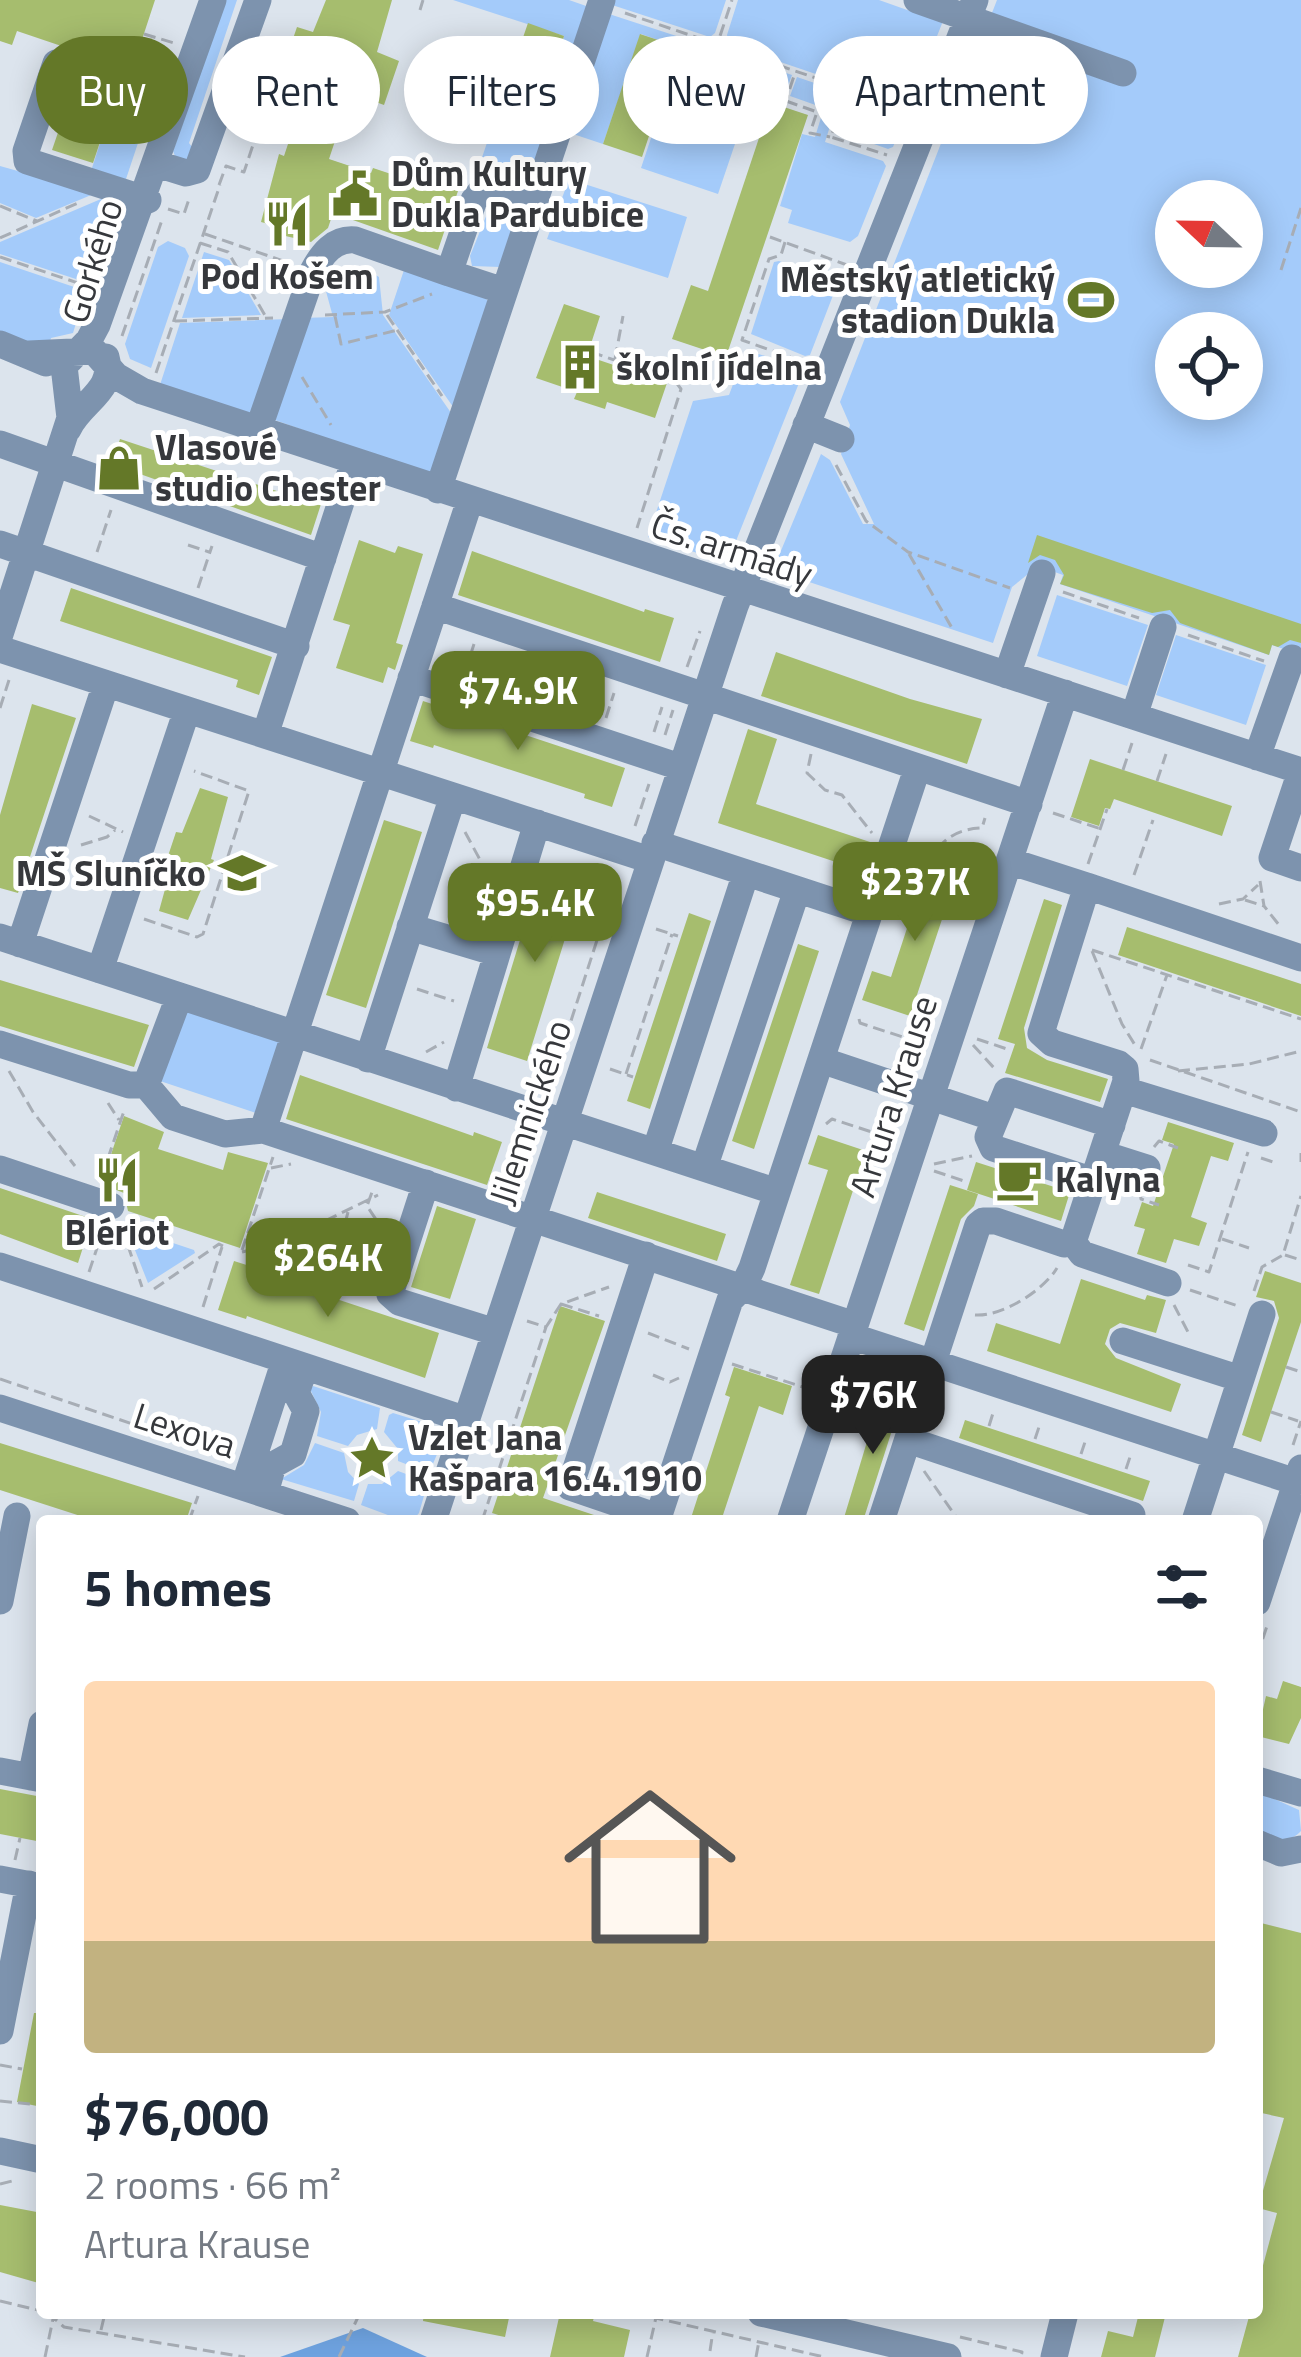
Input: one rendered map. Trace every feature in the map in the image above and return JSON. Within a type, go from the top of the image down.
[{"type":"street","name":"Gorkého","points":[[2,618],[13,548],[66,433],[70,412],[64,365],[97,326],[213,0]]},
{"type":"street","points":[[157,164],[186,173],[197,170],[258,0]]},
{"type":"street","points":[[917,0],[971,9],[1123,74]]},
{"type":"street","points":[[438,490],[601,2]]},
{"type":"street","name":"Jilemnického","points":[[435,1515],[506,1325],[552,1119],[644,852],[662,761],[685,689],[741,590],[971,9]]},
{"type":"street","points":[[36,122],[27,160],[145,199]]},
{"type":"street","points":[[459,276],[477,194],[492,191],[533,205]]},
{"type":"street","name":"Gorkého","points":[[66,433],[76,413],[108,380],[114,353],[104,334],[141,242],[145,199]]},
{"type":"street","points":[[258,430],[313,271],[327,250],[346,239],[504,292]]},
{"type":"street","name":"Čs. armády","points":[[0,344],[48,364],[79,395],[148,384]]},
{"type":"street","name":"Čs. armády","points":[[29,354],[114,353],[116,376],[148,384],[258,430],[1065,693],[1134,725],[1301,771]]},
{"type":"street","points":[[806,425],[837,448]]},
{"type":"street","points":[[0,444],[323,558]]},
{"type":"street","points":[[265,735],[354,462]]},
{"type":"street","points":[[272,1132],[294,1035],[470,500]]},
{"type":"street","points":[[13,548],[296,646]]},
{"type":"street","points":[[1007,675],[1039,585]]},
{"type":"street","points":[[435,606],[1029,804]]},
{"type":"street","points":[[1134,725],[1163,626]]},
{"type":"street","points":[[0,650],[380,772],[451,800],[644,852],[746,873],[869,913]]},
{"type":"street","points":[[1257,757],[1292,658]]},
{"type":"street","points":[[411,678],[662,761]]},
{"type":"street","points":[[106,684],[50,854],[10,941],[777,1192]]},
{"type":"street","name":"Artura Krause","points":[[792,1515],[917,1156],[931,1096],[955,1043],[1065,693]]},
{"type":"street","points":[[100,970],[187,710]]},
{"type":"street","points":[[659,1515],[730,1300],[743,1287],[777,1192],[916,769]]},
{"type":"street","points":[[1301,771],[1265,871],[1301,868]]},
{"type":"street","points":[[368,1059],[451,800]]},
{"type":"street","points":[[456,1088],[537,823]]},
{"type":"street","points":[[1009,861],[1296,957]]},
{"type":"street","points":[[655,1151],[746,873]]},
{"type":"street","points":[[1070,1243],[1099,1168],[1126,1072],[1122,1066],[1042,1036],[1041,1028],[1080,946],[1084,886]]},
{"type":"street","points":[[704,1168],[797,890]]},
{"type":"street","points":[[410,927],[497,953]]},
{"type":"street","points":[[139,1085],[179,997]]},
{"type":"street","points":[[4,1046],[139,1085],[173,1117],[225,1134],[272,1132],[533,1218],[643,1266],[743,1287],[933,1362],[1216,1456],[1299,1475],[1263,1585]]},
{"type":"street","points":[[820,1060],[994,1118]]},
{"type":"street","points":[[1124,1090],[1256,1139]]},
{"type":"street","points":[[1112,1125],[1011,1091],[1004,1094],[988,1137],[993,1148],[1099,1168],[1147,1168]]},
{"type":"street","points":[[0,1169],[103,1203]]},
{"type":"street","points":[[415,1179],[390,1294],[399,1302],[506,1325]]},
{"type":"street","points":[[883,1515],[982,1221],[1070,1243],[1082,1254],[1178,1274]]},
{"type":"street","points":[[0,1266],[467,1420]]},
{"type":"street","points":[[643,1266],[570,1487],[647,1515]]},
{"type":"street","points":[[1197,1515],[1262,1314]]},
{"type":"street","points":[[1123,1341],[1241,1379]]},
{"type":"street","points":[[254,1490],[273,1465],[292,1454],[299,1434],[306,1411],[296,1394],[295,1363]]},
{"type":"street","name":"Lexova","points":[[0,1408],[329,1515]]},
{"type":"street","points":[[907,1442],[1129,1515]]},
{"type":"street","points":[[0,1600],[20,1517]]},
{"type":"street","points":[[0,1771],[36,1778]]},
{"type":"street","points":[[1263,1782],[1301,1793]]},
{"type":"street","points":[[1263,1846],[1281,1853],[1301,1850]]},
{"type":"street","points":[[0,1879],[35,1886],[0,2031]]},
{"type":"street","points":[[0,2151],[34,2168]]},
{"type":"street","points":[[1054,2357],[1064,2319]]},
{"type":"street","points":[[760,2327],[948,2357]]},
{"type":"path","points":[[420,10],[423,0]]},
{"type":"path","points":[[721,36],[732,0]]},
{"type":"path","points":[[601,2],[694,36]]},
{"type":"path","points":[[144,34],[150,36]]},
{"type":"path","points":[[789,69],[813,77]]},
{"type":"path","points":[[796,71],[785,103],[813,111]]},
{"type":"path","points":[[852,144],[895,158]]},
{"type":"path","points":[[148,384],[220,184]]},
{"type":"path","points":[[0,238],[102,193],[106,187]]},
{"type":"path","points":[[0,206],[37,221]]},
{"type":"path","points":[[1281,270],[1301,208]]},
{"type":"path","points":[[203,234],[313,271]]},
{"type":"path","points":[[770,237],[851,266]]},
{"type":"path","points":[[114,353],[155,239]]},
{"type":"path","points":[[785,242],[781,256],[770,259],[742,340],[812,365]]},
{"type":"path","points":[[173,321],[266,318],[228,252],[200,243]]},
{"type":"path","points":[[0,257],[93,288]]},
{"type":"path","points":[[297,316],[386,312],[459,276]]},
{"type":"path","points":[[386,312],[460,422]]},
{"type":"path","points":[[334,315],[341,344],[398,330]]},
{"type":"path","points":[[615,361],[623,316]]},
{"type":"path","points":[[591,352],[675,381],[681,389],[635,536]]},
{"type":"path","points":[[302,376],[334,431]]},
{"type":"path","points":[[837,448],[866,521],[908,552],[1039,585]]},
{"type":"path","points":[[89,574],[120,485]]},
{"type":"path","points":[[190,609],[220,521]]},
{"type":"path","points":[[188,545],[210,553]]},
{"type":"path","points":[[908,552],[956,635]]},
{"type":"path","points":[[458,694],[482,622]]},
{"type":"path","points":[[521,1172],[552,1119],[644,852],[662,761],[701,628]]},
{"type":"path","points":[[527,718],[552,645]]},
{"type":"path","points":[[598,741],[622,668]]},
{"type":"path","points":[[662,761],[685,689]]},
{"type":"path","points":[[1123,770],[1134,725]]},
{"type":"path","points":[[818,736],[807,773],[825,790],[842,795],[876,838],[892,844]]},
{"type":"path","points":[[1157,781],[1169,746]]},
{"type":"path","points":[[120,911],[200,936],[249,795],[246,789],[169,763]]},
{"type":"path","points":[[71,790],[94,820],[144,839]]},
{"type":"path","points":[[919,885],[936,847],[960,830],[982,828],[994,794]]},
{"type":"path","points":[[429,869],[496,890],[451,800]]},
{"type":"path","points":[[1029,804],[1100,829]]},
{"type":"path","points":[[1084,886],[1107,808]]},
{"type":"path","points":[[1125,899],[1153,820]]},
{"type":"path","points":[[50,854],[107,837],[115,830]]},
{"type":"path","points":[[1243,899],[1265,871]]},
{"type":"path","points":[[1264,906],[1265,871]]},
{"type":"path","points":[[1202,925],[1213,906],[1243,899],[1264,906],[1294,946],[1296,957]]},
{"type":"path","points":[[654,928],[678,936]]},
{"type":"path","points":[[626,1074],[671,934]]},
{"type":"path","points":[[1080,946],[1301,1019]]},
{"type":"path","points":[[1080,946],[1122,1024],[1155,1064],[1301,1112]]},
{"type":"path","points":[[848,975],[860,1023],[1010,1050]]},
{"type":"path","points":[[1140,1051],[1167,975]]},
{"type":"path","points":[[393,981],[476,1022],[424,1053],[417,1075]]},
{"type":"path","points":[[4,1046],[16,1088],[72,1161]]},
{"type":"path","points":[[1176,1071],[1249,1064],[1301,1051]]},
{"type":"path","points":[[608,1068],[633,1077]]},
{"type":"path","points":[[86,1282],[103,1203],[139,1085]]},
{"type":"path","points":[[791,1148],[832,1119],[967,1183]]},
{"type":"path","points":[[272,1132],[242,1252],[280,1243],[415,1179]]},
{"type":"path","points":[[1256,1139],[1276,1163]]},
{"type":"path","points":[[1178,1274],[1209,1272],[1256,1139]]},
{"type":"path","points":[[1301,1153],[1301,1162]]},
{"type":"path","points":[[1178,1274],[1248,1310],[1262,1267],[1283,1255],[1301,1196]]},
{"type":"path","points":[[350,1210],[346,1231],[355,1240],[368,1241],[379,1229],[369,1200]]},
{"type":"path","points":[[103,1203],[145,1295],[219,1244],[223,1246],[199,1319]]},
{"type":"path","points":[[1220,1238],[1249,1248]]},
{"type":"path","points":[[340,1283],[355,1240]]},
{"type":"path","points":[[273,1262],[280,1243]]},
{"type":"path","points":[[951,1308],[981,1317],[1017,1301],[1055,1274],[1070,1243]]},
{"type":"path","points":[[1283,1255],[1301,1260]]},
{"type":"path","points":[[484,1515],[546,1327],[561,1304],[643,1266]]},
{"type":"path","points":[[1178,1274],[1171,1299],[1190,1336]]},
{"type":"path","points":[[561,1304],[820,1393]]},
{"type":"path","points":[[506,1325],[546,1327]]},
{"type":"path","points":[[1286,1367],[1301,1372]]},
{"type":"path","points":[[0,1379],[207,1447]]},
{"type":"path","points":[[1271,1412],[1301,1422]]},
{"type":"path","points":[[907,1442],[953,1515]]},
{"type":"path","points":[[191,1515],[200,1488]]},
{"type":"path","points":[[0,2065],[22,2069]]},
{"type":"path","points":[[0,2101],[31,2104]]},
{"type":"path","points":[[0,2184],[34,2168]]},
{"type":"path","points":[[0,2302],[36,2311]]},
{"type":"path","points":[[45,2357],[48,2319]]},
{"type":"path","points":[[54,2319],[64,2327],[245,2357]]},
{"type":"path","points":[[100,2331],[103,2319]]},
{"type":"path","points":[[339,2357],[357,2319]]},
{"type":"path","points":[[647,2357],[656,2319]]},
{"type":"path","points":[[668,2319],[713,2331],[760,2327],[815,2338],[824,2357]]},
{"type":"path","points":[[756,2357],[760,2327]]},
{"type":"path","points":[[710,2351],[713,2331]]},
{"type":"shaded area","points":[[225,0],[237,0],[225,36],[213,36]]},
{"type":"shaded area","points":[[453,0],[569,0],[589,7],[580,36],[564,36]]},
{"type":"shaded area","points":[[610,0],[726,0],[711,36],[609,4]]},
{"type":"shaded area","points":[[738,0],[879,0],[945,16],[937,36],[813,36],[813,73],[789,65],[789,36],[727,35]]},
{"type":"shaded area","name":"Městský atletický stadion Dukla","points":[[997,0],[1301,0],[1301,663],[1292,652],[1272,645],[1269,655],[1060,584],[1063,575],[1038,566],[1012,587],[993,643],[773,570],[821,454],[830,460],[863,524],[874,524],[841,454],[850,425],[840,402],[941,144],[1088,144],[1088,36],[983,36]]},
{"type":"shaded area","points":[[606,13],[676,36],[623,36],[623,86],[603,144],[599,143],[598,36]]},
{"type":"shaded area","points":[[212,38],[212,74],[189,143],[199,156],[177,161],[175,144],[188,144],[188,107]]},
{"type":"shaded area","points":[[797,77],[813,82],[813,104],[790,96]]},
{"type":"shaded area","points":[[802,134],[813,137],[813,144],[831,144],[886,166],[858,236],[850,242],[788,223],[792,210],[780,206]]},
{"type":"shaded area","points":[[100,144],[138,144],[124,185],[91,171]]},
{"type":"shaded area","points":[[487,144],[547,144],[531,194],[474,181]]},
{"type":"shaded area","points":[[649,144],[735,144],[718,194],[641,168]]},
{"type":"shaded area","points":[[0,166],[96,193],[36,218],[0,203]]},
{"type":"shaded area","points":[[569,179],[687,217],[668,278],[547,239]]},
{"type":"shaded area","points":[[108,196],[118,203],[88,283],[0,254],[0,242]]},
{"type":"shaded area","points":[[491,204],[520,211],[500,267],[472,266],[470,256]]},
{"type":"shaded area","points":[[168,241],[185,248],[189,256],[151,368],[130,359],[125,344],[158,247]]},
{"type":"shaded area","points":[[204,252],[229,260],[261,315],[182,318]]},
{"type":"shaded area","points":[[0,262],[86,291],[73,333],[51,338],[48,348],[0,334]]},
{"type":"shaded area","points":[[774,262],[837,285],[810,355],[751,334]]},
{"type":"shaded area","points":[[406,264],[486,298],[488,303],[458,414],[389,315]]},
{"type":"shaded area","points":[[364,268],[379,277],[383,315],[456,420],[440,466],[426,474],[272,419],[303,318],[333,317],[324,284],[335,269]]},
{"type":"shaded area","points":[[289,319],[249,415],[159,388],[180,323]]},
{"type":"shaded area","points":[[746,350],[800,367],[803,373],[732,551],[719,560],[648,537],[693,401],[729,395]]},
{"type":"shaded area","points":[[1057,595],[1148,625],[1127,686],[1037,656]]},
{"type":"shaded area","points":[[1176,635],[1266,665],[1246,725],[1156,695]]},
{"type":"shaded area","points":[[189,1008],[270,1031],[283,1046],[259,1114],[157,1080]]},
{"type":"shaded area","points":[[134,1230],[195,1253],[148,1283],[129,1235]]},
{"type":"shaded area","points":[[313,1386],[380,1408],[377,1429],[357,1435],[348,1446],[317,1436],[321,1412],[310,1389]]},
{"type":"shaded area","points":[[393,1413],[432,1425],[439,1432],[441,1445],[429,1473],[398,1461],[398,1449],[384,1432]]},
{"type":"shaded area","points":[[315,1443],[344,1453],[348,1472],[359,1484],[354,1501],[281,1479],[304,1465]]},
{"type":"shaded area","points":[[398,1471],[428,1482],[419,1513],[388,1515],[361,1505],[368,1484],[382,1484]]},
{"type":"shaded area","points":[[1263,1794],[1299,1810],[1301,1831],[1296,1835],[1284,1840],[1264,1836]]},
{"type":"shaded area","points":[[363,2328],[427,2357],[280,2357]]},
{"type":"building","points":[[0,0],[155,0],[143,36],[36,37],[17,31],[12,45],[0,41]]},
{"type":"building","points":[[326,0],[392,0],[380,42],[380,36],[294,36],[297,27],[313,32]]},
{"type":"building","points":[[528,23],[564,36],[524,36]]},
{"type":"building","points":[[380,53],[399,61],[384,105],[380,104]]},
{"type":"building","points":[[623,85],[623,144],[646,144],[642,157],[603,144]]},
{"type":"building","points":[[789,109],[808,115],[726,357],[672,339],[691,285],[708,291],[757,144],[789,144]]},
{"type":"building","points":[[54,144],[99,144],[93,163],[52,150]]},
{"type":"building","points":[[288,144],[334,144],[329,159],[371,173],[373,168],[412,181],[414,176],[458,191],[438,250],[333,213],[328,228],[311,242],[277,234],[272,225],[261,222],[279,154],[284,156]]},
{"type":"building","name":"školní jídelna","points":[[564,304],[600,316],[587,356],[667,383],[655,418],[607,402],[605,409],[574,399],[577,392],[536,378]]},
{"type":"building","points":[[120,439],[298,498],[300,490],[323,498],[311,535],[112,464]]},
{"type":"building","points":[[1037,535],[1301,624],[1301,643],[1290,640],[1272,645],[1269,655],[1180,623],[1170,610],[1152,613],[1060,584],[1064,575],[1055,560],[1040,555],[1028,563]]},
{"type":"building","points":[[359,540],[395,553],[398,546],[423,554],[396,643],[403,645],[395,670],[388,667],[383,683],[336,668],[350,625],[333,620]]},
{"type":"building","points":[[472,551],[644,612],[674,618],[660,662],[458,595]]},
{"type":"building","points":[[71,588],[272,657],[259,695],[236,687],[238,680],[60,621]]},
{"type":"building","points":[[776,652],[982,719],[967,764],[761,696]]},
{"type":"building","points":[[423,701],[625,768],[612,807],[584,798],[585,794],[410,741]]},
{"type":"building","points":[[32,704],[76,718],[18,893],[0,888],[0,815]]},
{"type":"building","points":[[748,729],[777,739],[756,804],[873,843],[863,871],[718,823]]},
{"type":"building","points":[[1090,759],[1232,806],[1222,836],[1114,799],[1099,826],[1071,817]]},
{"type":"building","points":[[200,788],[228,797],[214,860],[188,920],[159,911],[176,832],[182,833]]},
{"type":"building","points":[[384,820],[422,832],[366,1008],[326,995]]},
{"type":"building","points":[[929,861],[958,871],[910,1016],[862,1000],[872,971],[891,977]]},
{"type":"building","points":[[541,871],[586,886],[577,914],[573,913],[527,1061],[487,1048]]},
{"type":"building","points":[[1044,899],[1062,905],[1024,1028],[1027,1048],[1047,1060],[1108,1079],[1100,1102],[1005,1073],[1015,1044],[998,1039]]},
{"type":"building","points":[[689,913],[711,921],[650,1109],[627,1101]]},
{"type":"building","points":[[1127,927],[1301,984],[1301,1016],[1118,955]]},
{"type":"building","points":[[798,944],[819,951],[754,1149],[732,1141]]},
{"type":"building","points":[[0,980],[149,1025],[134,1067],[0,1026]]},
{"type":"building","points":[[300,1075],[502,1142],[487,1185],[286,1119]]},
{"type":"building","points":[[124,1116],[164,1132],[158,1149],[223,1170],[228,1152],[268,1163],[240,1248],[128,1211],[124,1193],[101,1184]]},
{"type":"building","points":[[1168,1122],[1234,1143],[1228,1161],[1211,1156],[1191,1217],[1207,1223],[1199,1246],[1174,1239],[1166,1263],[1137,1254],[1145,1229],[1134,1226],[1142,1202],[1153,1206],[1174,1144],[1162,1140]]},
{"type":"building","points":[[818,1135],[866,1151],[819,1294],[790,1285],[828,1170],[808,1164]]},
{"type":"building","points":[[976,1162],[1070,1192],[1061,1221],[967,1190]]},
{"type":"building","points":[[950,1185],[978,1194],[961,1219],[924,1331],[904,1324]]},
{"type":"building","points":[[0,1188],[92,1219],[78,1263],[0,1234]]},
{"type":"building","points":[[597,1192],[726,1234],[717,1261],[588,1218]]},
{"type":"building","points":[[437,1206],[476,1219],[450,1299],[411,1287]]},
{"type":"building","points":[[234,1261],[439,1333],[425,1378],[218,1310]]},
{"type":"building","points":[[1265,1271],[1301,1283],[1301,1322],[1261,1442],[1242,1435],[1279,1318],[1274,1301],[1256,1297]]},
{"type":"building","points":[[1081,1279],[1145,1300],[1147,1295],[1166,1300],[1156,1333],[1120,1323],[1110,1329],[1105,1344],[1116,1358],[1181,1384],[1171,1412],[987,1351],[996,1323],[1060,1344]]},
{"type":"building","points":[[560,1306],[605,1321],[543,1498],[594,1515],[492,1513]]},
{"type":"building","points":[[734,1367],[792,1386],[783,1415],[759,1406],[723,1515],[692,1515],[730,1397],[725,1395]]},
{"type":"building","points":[[882,1392],[902,1399],[865,1515],[845,1515]]},
{"type":"building","points":[[965,1420],[1150,1481],[1143,1501],[959,1438]]},
{"type":"building","points":[[0,1443],[192,1503],[188,1515],[77,1515],[0,1490]]},
{"type":"building","points":[[1283,1681],[1301,1687],[1301,1718],[1289,1744],[1263,1738],[1266,1696],[1277,1699]]},
{"type":"building","points":[[0,1789],[36,1796],[36,1841],[0,1834]]},
{"type":"building","points":[[1263,1924],[1301,1933],[1301,2357],[1238,2357],[1248,2319],[1263,2319],[1263,2266],[1277,2213],[1263,2209],[1263,2191],[1284,2118],[1263,2113]]},
{"type":"building","points":[[34,2013],[36,2013],[36,2106],[17,2102]]},
{"type":"building","points":[[0,2205],[36,2212],[36,2282],[0,2272]]},
{"type":"building","points":[[423,2319],[509,2319],[505,2337]]},
{"type":"building","points":[[559,2319],[594,2319],[630,2330],[624,2357],[550,2357]]},
{"type":"building","points":[[1138,2319],[1164,2319],[1155,2357],[1101,2357],[1108,2331],[1133,2337]]},
{"type":"place","name":"Dům Kultury Dukla Pardubice","points":[[355,194]]},
{"type":"place","name":"Pod Košem","points":[[287,224]]},
{"type":"place","name":"Městský atletický stadion Dukla","points":[[1091,300]]},
{"type":"place","name":"školní jídelna","points":[[580,367]]},
{"type":"place","name":"Vlasové studio Chester","points":[[119,468]]},
{"type":"place","name":"MŠ Sluníčko","points":[[242,873]]},
{"type":"place","name":"Kalyna","points":[[1019,1179]]},
{"type":"place","name":"Blériot","points":[[117,1180]]},
{"type":"place","name":"Vzlet Jana Kašpara 16.4.1910","points":[[372,1458]]}]
